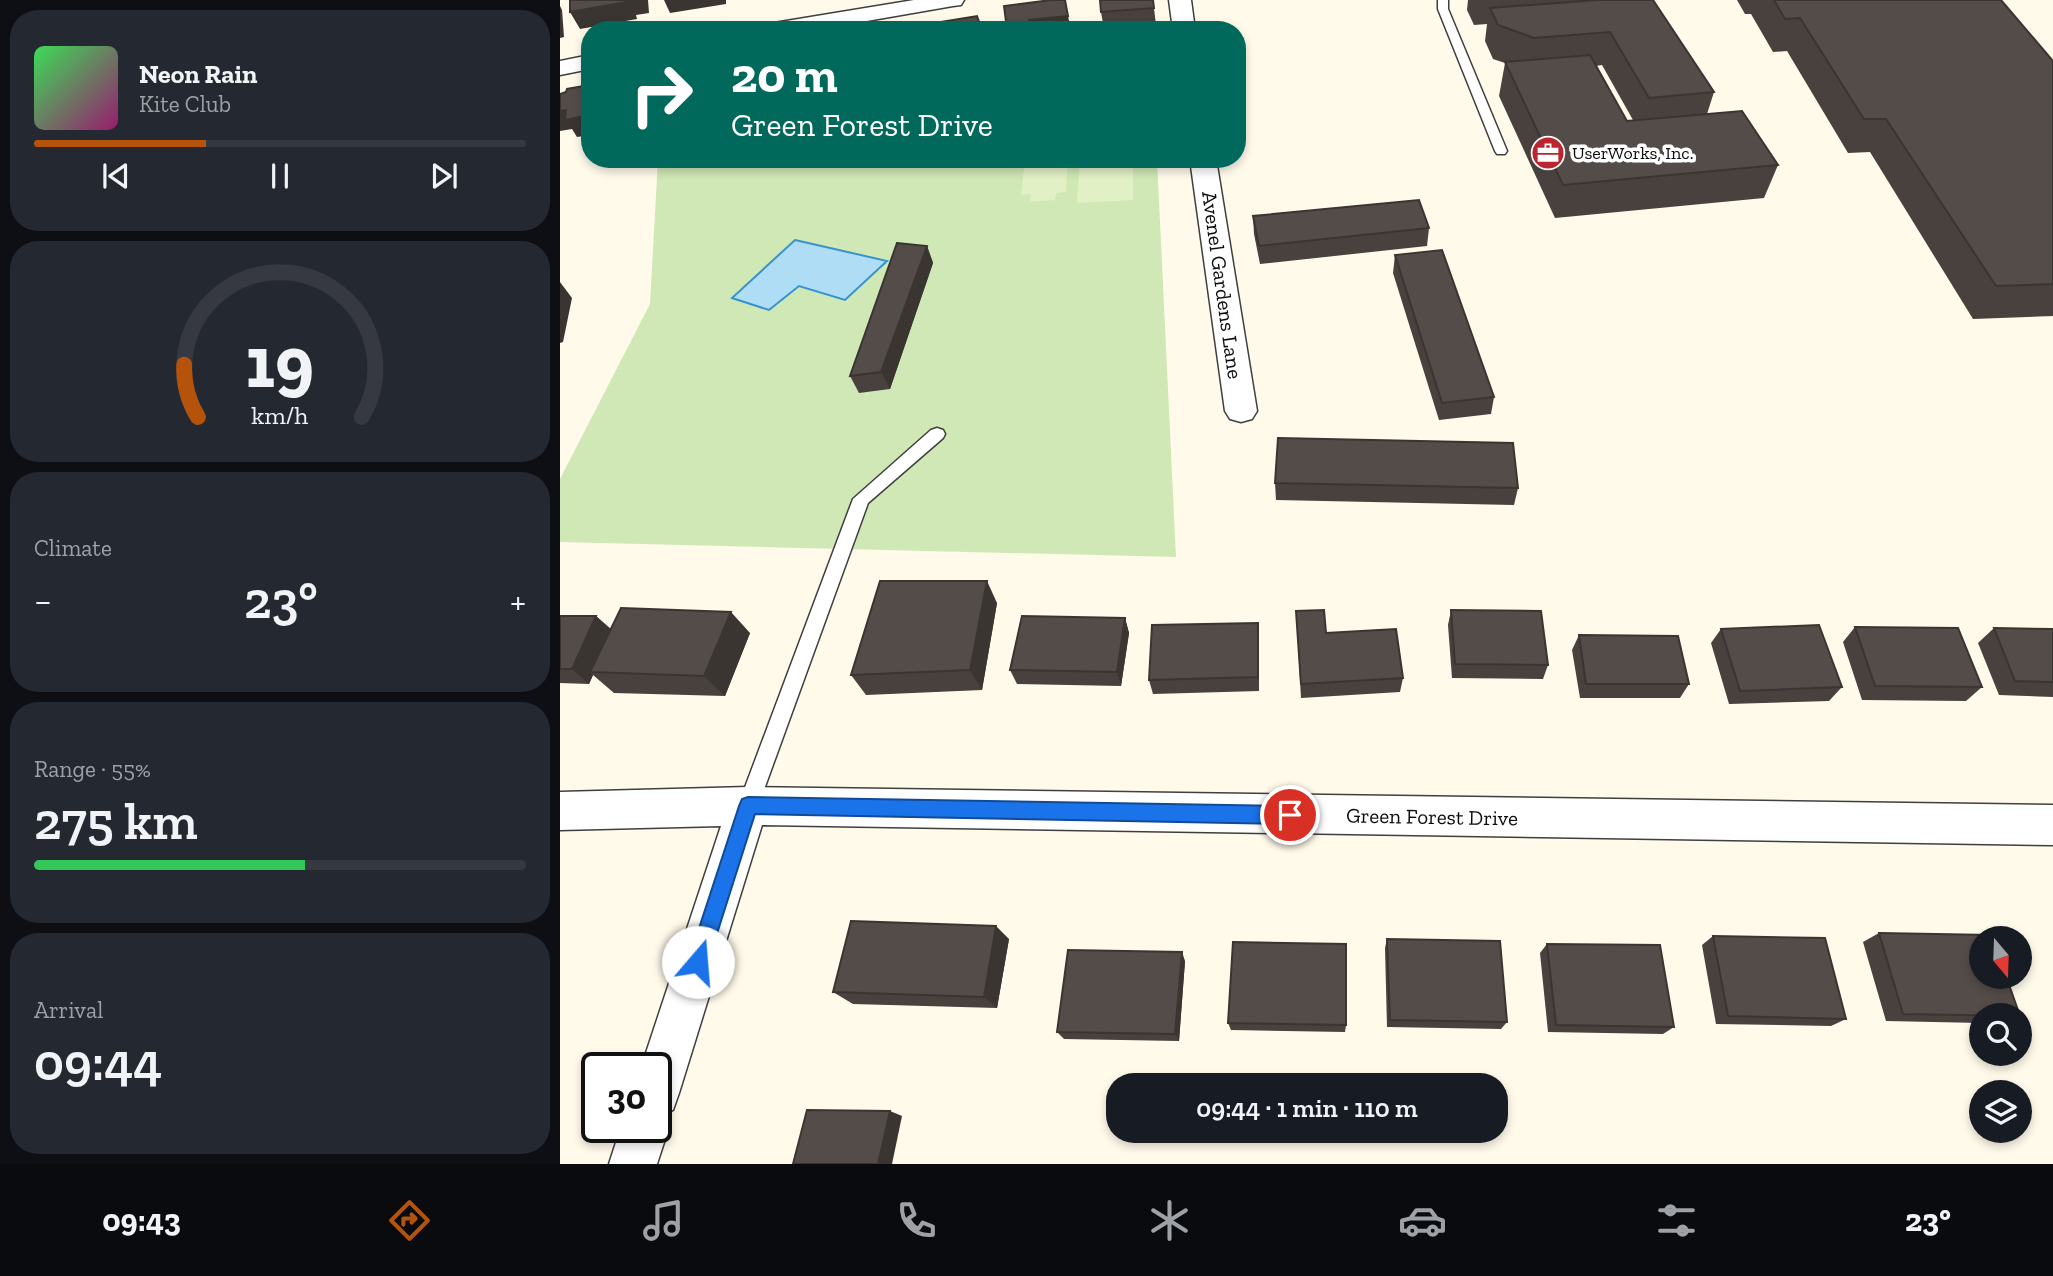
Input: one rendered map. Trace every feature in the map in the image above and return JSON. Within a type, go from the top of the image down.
[{"type":"street","points":[[828,21],[953,0]]},
{"type":"street","points":[[1180,0],[1183,21]]},
{"type":"street","points":[[560,68],[581,64]]},
{"type":"street","name":"Avenel Gardens Lane","points":[[1204,168],[1241,411]]},
{"type":"street","points":[[669,1052],[748,806]]},
{"type":"street","name":"Green Forest Drive","points":[[560,811],[748,806],[2053,825]]},
{"type":"street","points":[[634,1164],[640,1143]]},
{"type":"lane","points":[[1443,0],[1443,9],[1501,152]]},
{"type":"lane","points":[[748,806],[861,499],[937,434]]},
{"type":"green space","points":[[658,168],[1157,168],[1176,557],[560,542],[560,479],[650,304]]},
{"type":"green space","points":[[1024,168],[1067,168],[1066,192],[1056,193],[1055,200],[1030,202],[1031,194],[1021,195]]},
{"type":"green space","points":[[1079,168],[1133,168],[1133,200],[1077,203]]},
{"type":"water","points":[[795,240],[887,261],[845,300],[799,286],[769,310],[732,298]]},
{"type":"building","points":[[570,0],[627,0],[627,2],[570,12]]},
{"type":"building","points":[[1065,0],[1068,16],[1006,21],[1004,6]]},
{"type":"building","points":[[1100,0],[1153,0],[1154,8],[1101,12]]},
{"type":"building","points":[[1597,0],[1653,0],[1714,92],[1649,98],[1610,32],[1534,38],[1498,25],[1490,8]]},
{"type":"building","points":[[1774,0],[2001,0],[2053,61],[2053,284],[1996,286],[1886,119],[1864,119],[1800,18],[1785,19]]},
{"type":"building","points":[[977,16],[979,21],[946,21]]},
{"type":"building","points":[[1590,55],[1627,121],[1742,111],[1778,165],[1563,185],[1505,62]]},
{"type":"building","points":[[581,87],[581,117],[565,120],[566,110],[560,111],[560,94],[567,89]]},
{"type":"building","points":[[1419,200],[1429,228],[1259,246],[1253,216]]},
{"type":"building","points":[[897,243],[927,246],[881,372],[850,376]]},
{"type":"building","points":[[1442,250],[1494,397],[1442,403],[1395,255]]},
{"type":"building","points":[[1278,438],[1513,443],[1518,488],[1275,483]]},
{"type":"building","points":[[880,581],[987,581],[970,670],[851,675]]},
{"type":"building","points":[[621,608],[731,612],[704,676],[590,672]]},
{"type":"building","points":[[1324,610],[1326,633],[1396,629],[1403,678],[1301,684],[1296,611]]},
{"type":"building","points":[[1451,610],[1541,611],[1548,665],[1455,664]]},
{"type":"building","points":[[560,616],[596,616],[572,669],[560,669]]},
{"type":"building","points":[[1022,616],[1125,618],[1117,672],[1010,670]]},
{"type":"building","points":[[1258,623],[1258,677],[1149,680],[1152,625]]},
{"type":"building","points":[[1819,625],[1842,687],[1740,691],[1721,629]]},
{"type":"building","points":[[1855,627],[1958,628],[1982,687],[1875,686]]},
{"type":"building","points":[[1994,628],[2053,629],[2053,682],[2015,681]]},
{"type":"building","points":[[1579,635],[1678,636],[1689,684],[1586,684]]},
{"type":"building","points":[[851,921],[996,926],[984,997],[833,992]]},
{"type":"building","points":[[1879,933],[1969,935],[1969,989],[2011,989],[2015,1003],[1969,1003],[1969,1015],[1903,1014]]},
{"type":"building","points":[[1713,936],[1825,938],[1846,1019],[1728,1016]]},
{"type":"building","points":[[1387,939],[1500,941],[1507,1022],[1390,1020]]},
{"type":"building","points":[[1233,942],[1346,944],[1346,1025],[1228,1023]]},
{"type":"building","points":[[1547,944],[1660,945],[1674,1027],[1556,1025]]},
{"type":"building","points":[[1068,950],[1182,952],[1175,1034],[1057,1032]]},
{"type":"building","points":[[807,1110],[890,1111],[878,1164],[793,1164]]},
{"type":"place","name":"UserWorks, Inc.","points":[[1548,153]]},
{"type":"route","points":[[698,962],[748,806],[1290,815]]}]
